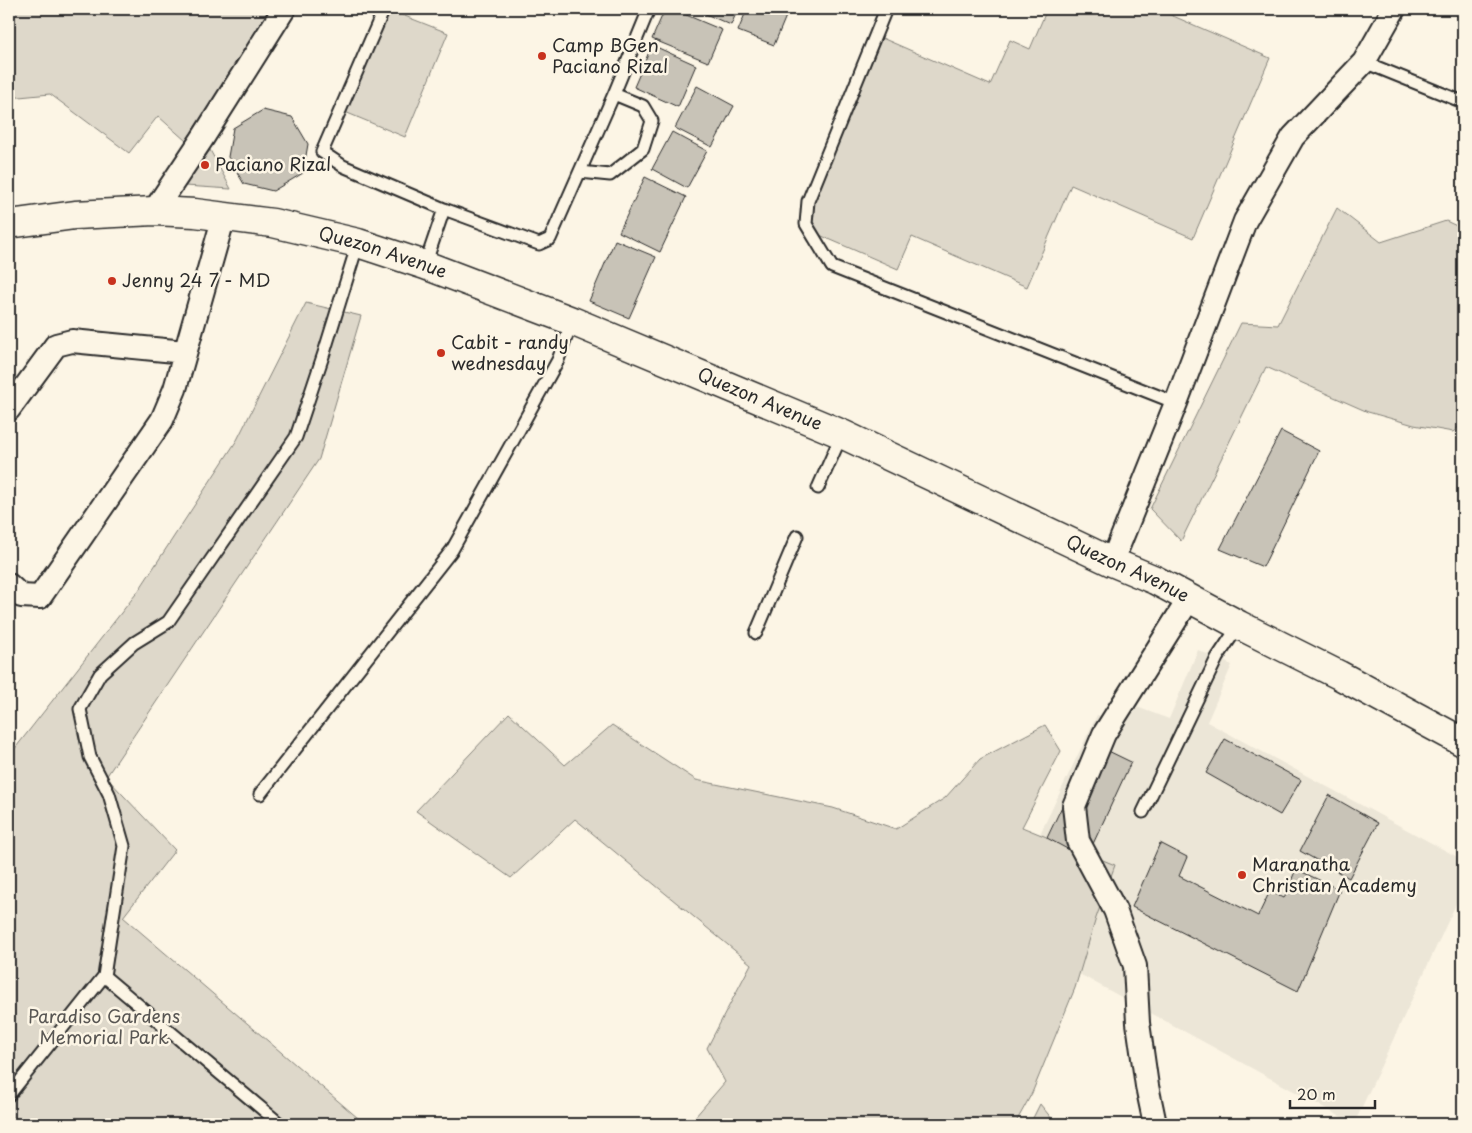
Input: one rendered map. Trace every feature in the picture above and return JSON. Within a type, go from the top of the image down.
[{"type":"main road","name":"Quezon Avenue","points":[[9,224],[75,215],[154,211],[224,216],[273,223],[358,243],[425,265],[572,321],[842,434],[1112,562],[1155,580],[1339,675],[1463,742]]},
{"type":"street","points":[[154,211],[284,9]]},
{"type":"street","points":[[1112,562],[1245,221],[1293,137],[1364,62],[1394,9]]},
{"type":"street","points":[[9,585],[21,596],[40,597],[162,420],[175,389],[224,216]]},
{"type":"street","points":[[9,409],[56,346],[72,341],[185,352]]},
{"type":"street","points":[[1155,1124],[1147,1086],[1138,1023],[1135,966],[1115,910],[1078,841],[1074,806],[1104,734],[1189,599]]},
{"type":"lane","points":[[384,9],[322,152],[343,166],[444,209],[539,244],[550,239],[650,9]]},
{"type":"lane","points":[[886,9],[808,201],[806,224],[832,268],[1176,402]]},
{"type":"lane","points":[[1364,62],[1463,102]]},
{"type":"lane","points":[[580,172],[610,175],[643,150],[652,121],[643,106],[614,94]]},
{"type":"lane","points":[[425,265],[444,209]]},
{"type":"lane","points":[[9,1095],[104,976],[124,846],[109,794],[90,757],[80,709],[100,674],[134,643],[168,622],[296,437],[358,243]]},
{"type":"lane","points":[[260,794],[452,550],[558,360],[572,321]]},
{"type":"lane","points":[[818,488],[842,434]]},
{"type":"lane","points":[[756,633],[797,536]]},
{"type":"lane","points":[[1143,812],[1217,658],[1239,625]]},
{"type":"lane","points":[[104,976],[280,1124]]},
{"type":"shaded area","name":"Maranatha Christian Academy","points":[[1198,650],[1232,665],[1207,722],[1463,860],[1463,889],[1354,1124],[995,928],[1097,715],[1126,724],[1134,706],[1169,719]]},
{"type":"green space","points":[[9,9],[271,9],[186,141],[158,116],[129,153],[50,94],[9,98]]},
{"type":"green space","points":[[387,9],[448,33],[405,137],[345,112]]},
{"type":"green space","points":[[1047,9],[1157,9],[1270,58],[1193,238],[1071,185],[1027,287],[912,237],[898,269],[801,227],[882,38],[990,85],[1010,40],[1030,49]]},
{"type":"green space","points":[[210,150],[231,189],[185,186]]},
{"type":"green space","points":[[1337,208],[1381,242],[1446,221],[1463,229],[1463,423],[1453,432],[1414,425],[1368,412],[1266,367],[1181,541],[1150,509],[1241,323],[1278,325]]},
{"type":"green space","name":"Paradiso Gardens Memorial Park","points":[[306,303],[361,316],[319,459],[106,777],[175,850],[123,917],[365,1124],[9,1124],[9,747],[13,751],[139,590],[237,440]]},
{"type":"green space","points":[[509,713],[565,765],[612,725],[696,780],[833,808],[896,829],[945,798],[980,759],[1045,725],[1061,751],[1022,827],[1115,865],[1096,918],[1075,988],[1032,1093],[1015,1124],[689,1124],[725,1082],[707,1048],[751,964],[575,819],[511,878],[416,811]]},
{"type":"green space","points":[[1040,1104],[1056,1124],[1030,1124]]},
{"type":"building","points":[[665,9],[672,9],[722,30],[708,62],[652,39]]},
{"type":"building","points":[[694,9],[738,9],[731,25]]},
{"type":"building","points":[[747,9],[789,9],[774,45],[738,31]]},
{"type":"building","points":[[652,45],[696,65],[678,107],[634,87]]},
{"type":"building","points":[[697,86],[734,106],[712,147],[675,128]]},
{"type":"building","points":[[263,110],[292,117],[308,144],[303,173],[273,191],[244,184],[228,157],[233,128]]},
{"type":"building","points":[[672,132],[707,151],[687,188],[652,169]]},
{"type":"building","points":[[645,177],[686,197],[660,252],[619,232]]},
{"type":"building","points":[[615,240],[656,257],[629,318],[589,301]]},
{"type":"building","points":[[1281,431],[1319,451],[1263,567],[1220,549]]},
{"type":"building","points":[[1225,739],[1301,780],[1280,815],[1206,773]]},
{"type":"building","points":[[1092,743],[1131,762],[1086,859],[1047,838]]},
{"type":"building","points":[[1329,795],[1378,823],[1349,878],[1300,851]]},
{"type":"building","points":[[1160,843],[1187,857],[1179,876],[1258,916],[1270,891],[1284,898],[1296,869],[1340,890],[1298,991],[1132,907]]},
{"type":"place","name":"Camp BGen Paciano Rizal","points":[[542,56]]},
{"type":"place","name":"Paciano Rizal","points":[[205,165]]},
{"type":"place","name":"Jenny 24 7 - MD","points":[[112,281]]},
{"type":"place","name":"Cabit - randy wednesday","points":[[441,353]]},
{"type":"place","name":"Maranatha Christian Academy","points":[[1242,875]]}]
